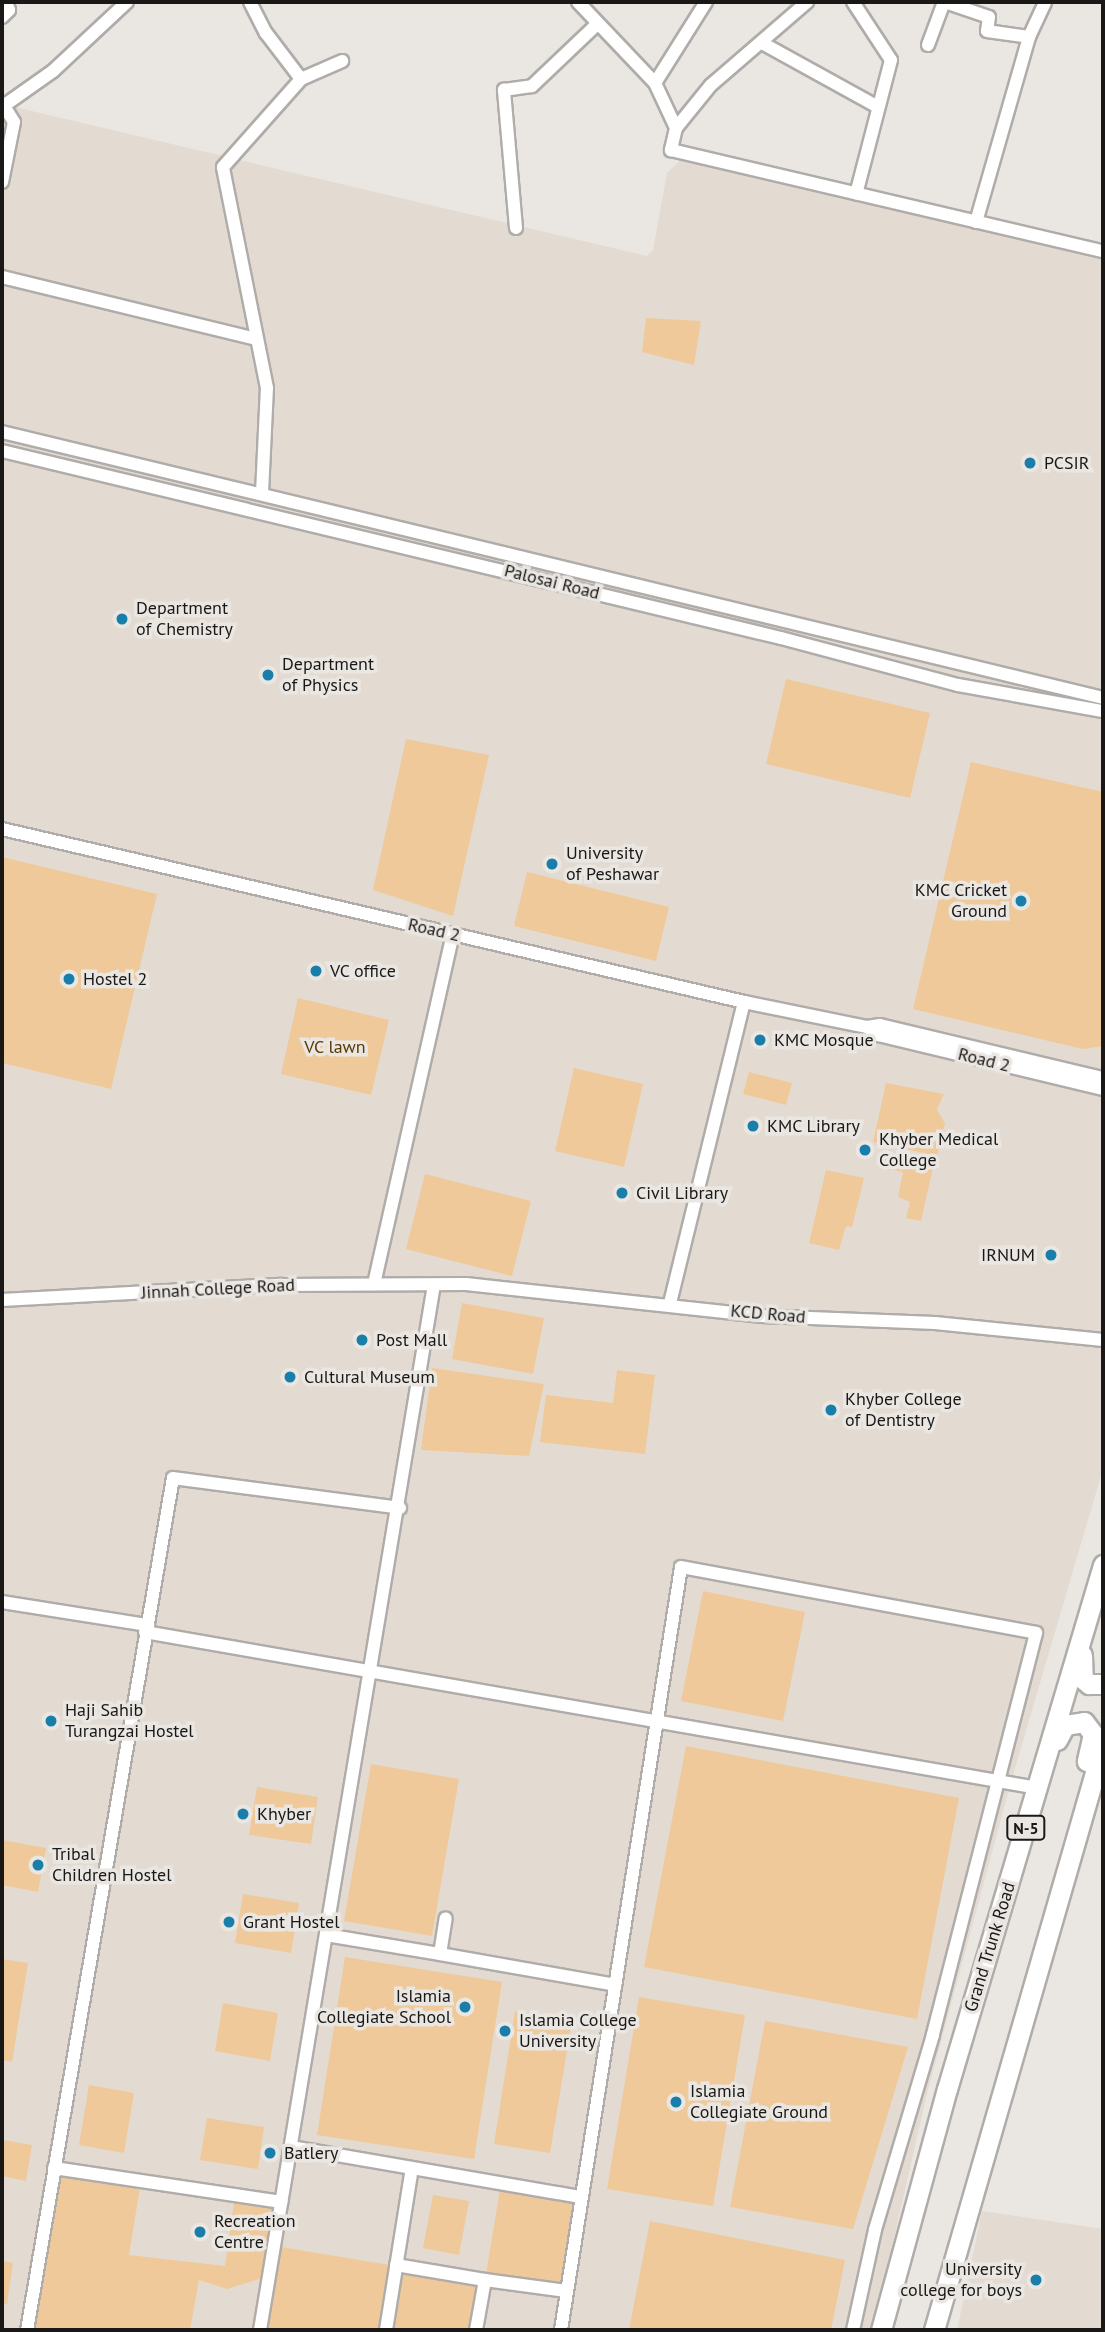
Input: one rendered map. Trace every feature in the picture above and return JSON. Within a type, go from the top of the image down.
[{"type":"highway","name":"Grand Trunk Road","points":[[881,2330],[943,2101],[1103,1565]]},
{"type":"highway","points":[[1086,1623],[1080,1674],[1089,1684],[1103,1684]]},
{"type":"highway","points":[[1039,1785],[1065,1725],[1078,1720],[1089,1725],[1092,1742],[1076,1805],[1071,1859]]},
{"type":"highway","points":[[934,2330],[1103,1745]]},
{"type":"street","points":[[2,17],[9,10],[6,2]]},
{"type":"street","points":[[2,182],[14,122],[3,106],[53,71],[127,2]]},
{"type":"street","points":[[250,2],[266,33],[301,79]]},
{"type":"street","points":[[578,2],[655,83],[676,128]]},
{"type":"street","points":[[655,83],[706,2]]},
{"type":"street","points":[[807,2],[762,44],[711,85],[676,128],[671,149],[1103,251]]},
{"type":"street","points":[[853,2],[891,60],[876,106],[856,194]]},
{"type":"street","points":[[928,45],[944,2],[989,17],[987,31],[1028,37]]},
{"type":"street","points":[[976,222],[1028,37],[1045,2]]},
{"type":"street","points":[[516,228],[504,90],[533,86],[597,24]]},
{"type":"street","points":[[762,44],[876,106]]},
{"type":"street","points":[[262,493],[267,388],[223,167],[301,79],[342,61]]},
{"type":"street","points":[[2,277],[257,339]]},
{"type":"street","points":[[2,432],[1103,698]]},
{"type":"street","name":"Palosai Road","points":[[2,451],[958,685],[1103,711]]},
{"type":"street","points":[[187,495],[192,477]]},
{"type":"street","name":"Road 2","points":[[2,829],[744,1002],[867,1027],[880,1025],[1103,1078]]},
{"type":"street","points":[[374,1284],[453,934]]},
{"type":"street","points":[[670,1303],[744,1002]]},
{"type":"street","name":"Road 2","points":[[867,1027],[878,1035],[1103,1089]]},
{"type":"street","name":"Jinnah College Road","points":[[2,1300],[374,1284],[434,1285]]},
{"type":"street","name":"KCD Road","points":[[434,1285],[466,1284],[670,1303],[761,1316],[935,1323],[1103,1340]]},
{"type":"street","points":[[260,2330],[369,1670],[400,1508],[434,1285]]},
{"type":"street","points":[[27,2330],[101,1917],[146,1629],[173,1478],[400,1508]]},
{"type":"street","points":[[561,2330],[681,1567],[1036,1633],[1000,1780],[869,2255],[853,2330]]},
{"type":"street","points":[[2,1602],[369,1670],[1039,1785]]},
{"type":"street","points":[[440,1954],[446,1918]]},
{"type":"street","points":[[326,1935],[615,1985]]},
{"type":"street","points":[[290,2147],[581,2197]]},
{"type":"street","points":[[54,2168],[281,2202]]},
{"type":"street","points":[[386,2330],[412,2168]]},
{"type":"street","points":[[396,2265],[566,2291]]},
{"type":"street","points":[[476,2330],[485,2280]]},
{"type":"shaded area","name":"University of Peshawar","points":[[2,104],[647,256],[653,250],[667,173],[682,159],[692,158],[1103,260],[1103,1469],[1011,1782],[927,2094],[873,2330],[2,2330]]},
{"type":"shaded area","name":"University college for boys","points":[[982,2211],[1103,2229],[1103,2330],[957,2330]]},
{"type":"green space","points":[[646,318],[701,321],[694,365],[642,352]]},
{"type":"green space","points":[[786,679],[930,713],[910,798],[766,764]]},
{"type":"green space","points":[[406,739],[489,755],[453,916],[373,890]]},
{"type":"green space","name":"KMC Cricket Ground","points":[[971,762],[1103,792],[1103,1046],[1083,1049],[913,1009]]},
{"type":"green space","name":"Hostel 2","points":[[2,857],[157,894],[111,1089],[2,1063]]},
{"type":"green space","points":[[527,872],[669,907],[656,961],[514,926]]},
{"type":"green space","name":"VC lawn","points":[[298,998],[389,1020],[371,1095],[281,1074]]},
{"type":"green space","points":[[574,1068],[643,1084],[624,1167],[555,1151]]},
{"type":"green space","points":[[749,1072],[792,1083],[786,1105],[743,1094]]},
{"type":"green space","points":[[886,1083],[944,1094],[937,1109],[945,1124],[937,1156],[873,1142]]},
{"type":"green space","points":[[886,1152],[934,1163],[921,1221],[906,1218],[910,1202],[898,1197],[903,1172],[883,1168]]},
{"type":"green space","points":[[826,1170],[864,1178],[852,1227],[846,1226],[839,1250],[809,1243]]},
{"type":"green space","points":[[425,1174],[531,1201],[512,1276],[406,1249]]},
{"type":"green space","points":[[462,1303],[544,1318],[533,1374],[452,1359]]},
{"type":"green space","points":[[432,1368],[544,1384],[529,1456],[421,1450]]},
{"type":"green space","points":[[617,1370],[655,1375],[645,1454],[540,1442],[546,1395],[613,1403]]},
{"type":"green space","points":[[703,1591],[805,1612],[783,1721],[681,1701]]},
{"type":"green space","points":[[686,1746],[959,1798],[917,2019],[644,1967]]},
{"type":"green space","points":[[371,1764],[459,1779],[432,1936],[344,1921]]},
{"type":"green space","points":[[257,1787],[318,1797],[311,1844],[249,1835]]},
{"type":"green space","points":[[2,1840],[46,1848],[38,1892],[2,1885]]},
{"type":"green space","points":[[243,1894],[299,1903],[291,1953],[235,1943]]},
{"type":"green space","points":[[345,1957],[502,1982],[474,2159],[317,2135]]},
{"type":"green space","points":[[2,1959],[28,1963],[12,2062],[2,2060]]},
{"type":"green space","name":"Islamia Collegiate Ground","points":[[639,1997],[745,2015],[713,2206],[607,2189]]},
{"type":"green space","points":[[223,2003],[278,2013],[270,2061],[215,2051]]},
{"type":"green space","points":[[515,2011],[572,2021],[550,2153],[494,2144]]},
{"type":"green space","points":[[765,2021],[908,2047],[853,2229],[730,2207]]},
{"type":"green space","points":[[89,2085],[134,2093],[124,2153],[79,2145]]},
{"type":"green space","points":[[207,2118],[264,2127],[258,2169],[200,2160]]},
{"type":"green space","points":[[3,2140],[32,2145],[26,2181],[2,2176]]},
{"type":"green space","points":[[54,2168],[141,2181],[129,2255],[225,2266],[235,2195],[281,2202],[275,2246],[396,2266],[385,2330],[260,2330],[269,2276],[227,2289],[199,2280],[190,2330],[27,2330]]},
{"type":"green space","points":[[501,2183],[581,2197],[566,2291],[485,2280]]},
{"type":"green space","points":[[433,2195],[469,2201],[459,2255],[423,2248]]},
{"type":"green space","points":[[650,2221],[845,2260],[831,2330],[629,2330]]},
{"type":"green space","points":[[2,2261],[13,2263],[7,2304],[2,2303]]},
{"type":"green space","points":[[398,2266],[485,2280],[476,2330],[386,2330]]},
{"type":"place","name":"PCSIR","points":[[1030,463]]},
{"type":"place","name":"Department of Chemistry","points":[[122,619]]},
{"type":"place","name":"Department of Physics","points":[[268,675]]},
{"type":"place","name":"University of Peshawar","points":[[552,864]]},
{"type":"place","name":"KMC Cricket Ground","points":[[1021,901]]},
{"type":"place","name":"VC office","points":[[316,971]]},
{"type":"place","name":"Hostel 2","points":[[69,979]]},
{"type":"place","name":"KMC Mosque","points":[[760,1040]]},
{"type":"place","name":"KMC Library","points":[[753,1126]]},
{"type":"place","name":"Khyber Medical College","points":[[865,1150]]},
{"type":"place","name":"Civil Library","points":[[622,1193]]},
{"type":"place","name":"IRNUM","points":[[1051,1255]]},
{"type":"place","name":"Post Mall","points":[[362,1340]]},
{"type":"place","name":"Cultural Museum","points":[[290,1377]]},
{"type":"place","name":"Khyber College of Dentistry","points":[[831,1410]]},
{"type":"place","name":"Haji Sahib Turangzai Hostel","points":[[51,1721]]},
{"type":"place","name":"Khyber","points":[[243,1814]]},
{"type":"place","name":"Tribal Children Hostel","points":[[38,1865]]},
{"type":"place","name":"Grant Hostel","points":[[229,1922]]},
{"type":"place","name":"Islamia Collegiate School","points":[[465,2007]]},
{"type":"place","name":"Islamia College University","points":[[505,2031]]},
{"type":"place","name":"Islamia Collegiate Ground","points":[[676,2102]]},
{"type":"place","name":"Batlery","points":[[270,2153]]},
{"type":"place","name":"Recreation Centre","points":[[200,2232]]},
{"type":"place","name":"University college for boys","points":[[1036,2280]]}]
